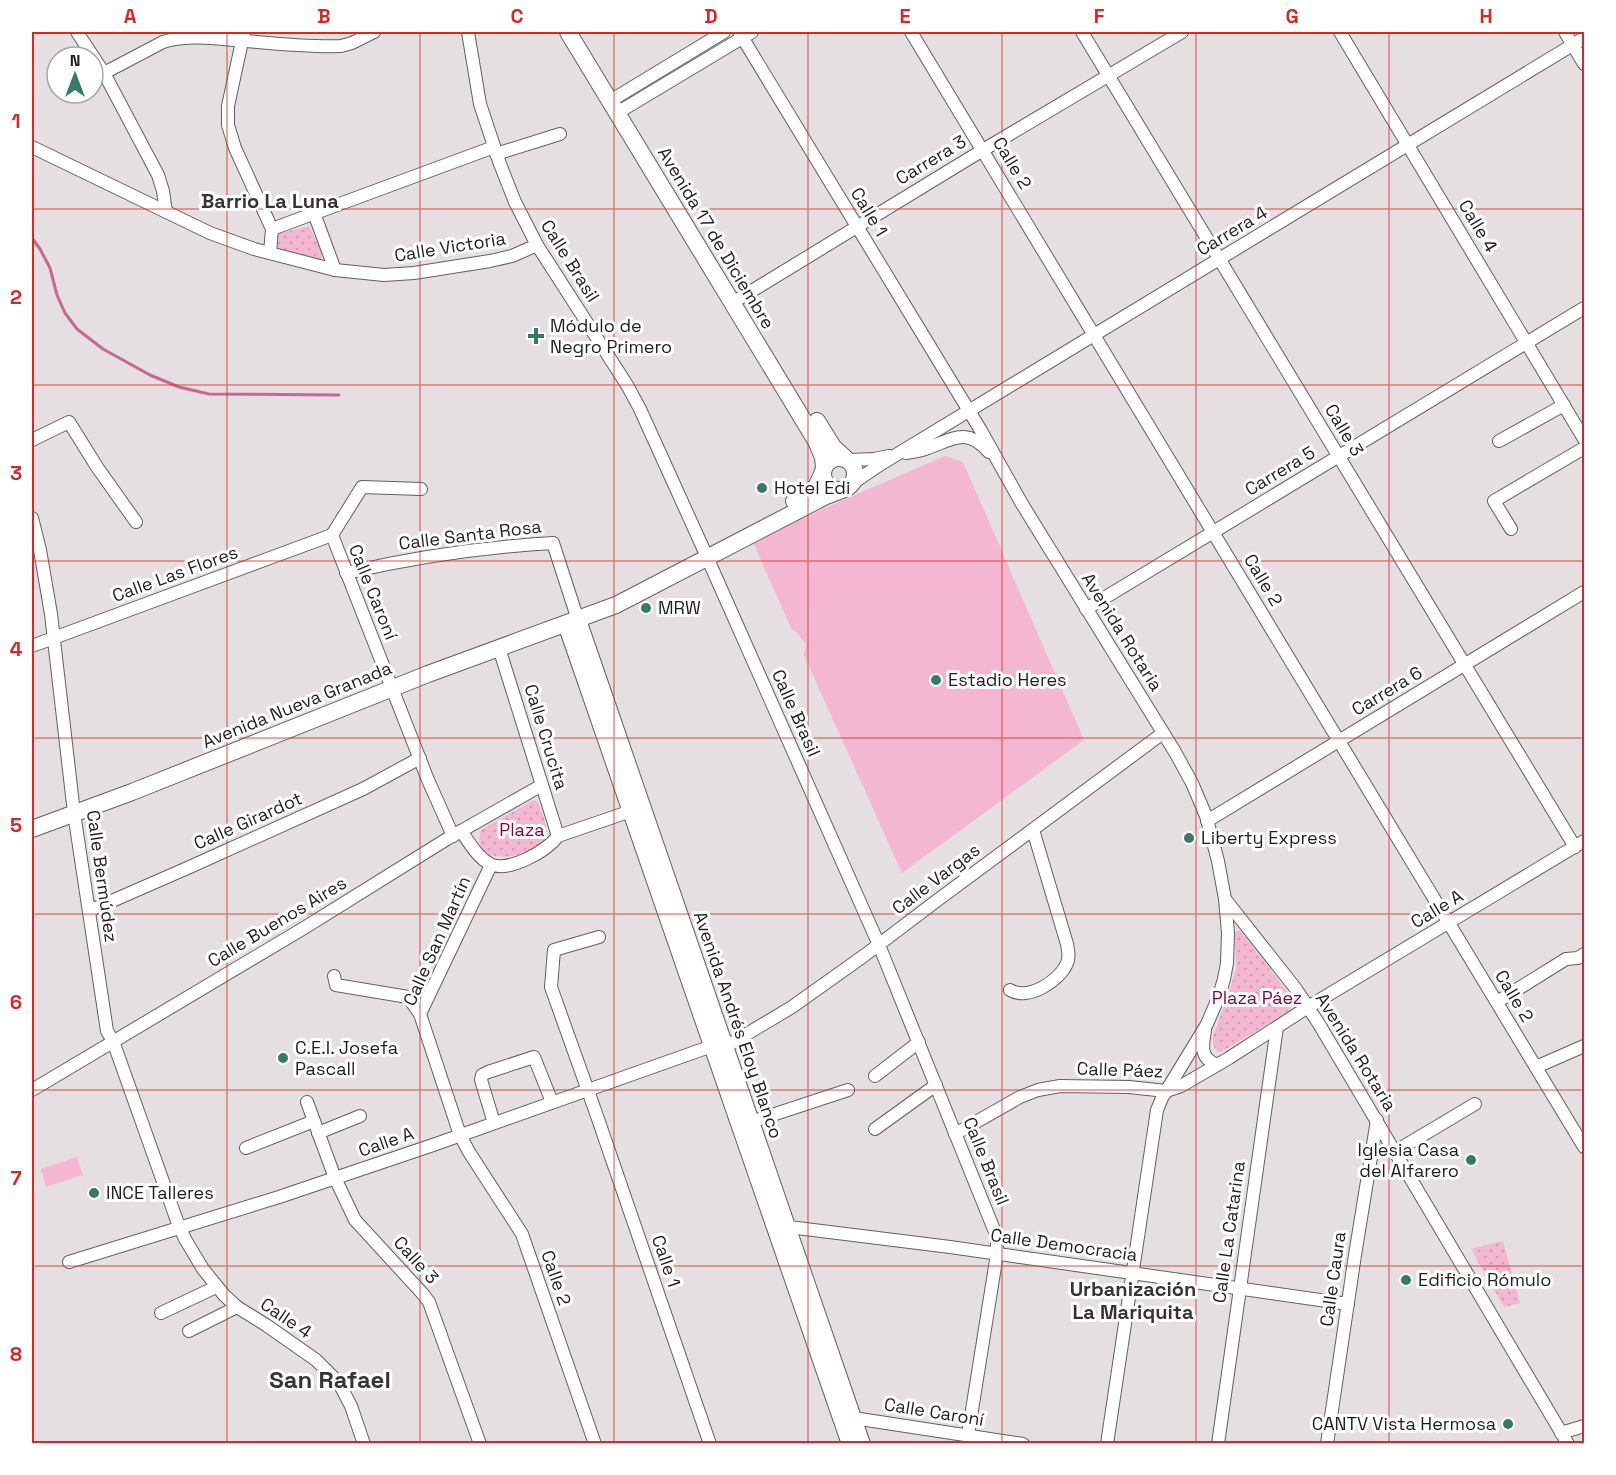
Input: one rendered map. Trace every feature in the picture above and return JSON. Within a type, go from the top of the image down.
[{"type":"street","points":[[77,32],[86,45]]},
{"type":"street","points":[[105,72],[171,39],[244,36],[341,46],[374,32]]},
{"type":"street","name":"Calle Brasil","points":[[468,32],[478,97],[515,202],[537,244],[634,399],[879,945],[997,1237],[997,1254],[968,1435]]},
{"type":"street","name":"Avenida 17 de Diciembre","points":[[568,32],[618,104],[737,300],[825,435],[833,447],[847,459]]},
{"type":"street","name":"Avenida 17 de Diciembre","points":[[581,32],[618,104]]},
{"type":"street","points":[[618,104],[721,32]]},
{"type":"street","name":"Calle 2","points":[[911,32],[1584,1147]]},
{"type":"street","name":"Calle 3","points":[[1082,32],[1466,665],[1580,844]]},
{"type":"street","name":"Carrera 3","points":[[737,300],[1182,32]]},
{"type":"street","name":"Calle 4","points":[[1340,32],[1584,439]]},
{"type":"street","points":[[1565,32],[1584,64]]},
{"type":"street","points":[[618,104],[745,33]]},
{"type":"street","name":"Calle 1","points":[[745,33],[969,412]]},
{"type":"street","points":[[244,36],[229,99],[228,124],[235,148],[272,229],[270,253]]},
{"type":"street","name":"Carrera 4","points":[[847,486],[1584,38]]},
{"type":"street","points":[[105,75],[158,175],[166,212]]},
{"type":"street","points":[[272,229],[495,150],[560,134]]},
{"type":"street","name":"Calle Victoria","points":[[32,147],[210,233],[270,253],[335,270],[384,275],[414,273],[512,256],[537,244]]},
{"type":"street","points":[[314,213],[335,270]]},
{"type":"street","name":"Avenida 17 de Diciembre","points":[[737,300],[816,441],[823,457],[823,470]]},
{"type":"street","name":"Carrera 5","points":[[1086,609],[1584,308]]},
{"type":"street","points":[[1499,441],[1564,405]]},
{"type":"street","name":"Avenida Rotaria","points":[[969,412],[1192,783],[1207,821],[1225,898],[1308,1007],[1396,1151],[1564,1438]]},
{"type":"street","points":[[32,441],[69,422],[136,522]]},
{"type":"street","name":"Avenida Rotaria","points":[[897,455],[926,448],[951,438],[965,436],[982,445],[998,462]]},
{"type":"street","points":[[1511,529],[1494,501],[1584,448]]},
{"type":"street","name":"Carrera 4","points":[[847,459],[874,459],[897,455]]},
{"type":"street","points":[[841,457],[847,459],[852,463],[856,475],[847,486],[833,489],[824,480],[823,470],[832,459],[841,457]]},
{"type":"street","name":"Avenida Nueva Granada","points":[[32,828],[616,604],[812,490],[816,487],[823,470]]},
{"type":"street","name":"Avenida Nueva Granada","points":[[705,553],[847,486]]},
{"type":"street","name":"Calle Caroní","points":[[421,489],[363,487],[332,535],[420,758],[457,833]]},
{"type":"street","name":"Calle Bermúdez","points":[[32,518],[40,550],[54,638],[74,813],[105,1026],[113,1041],[180,1228]]},
{"type":"street","name":"Calle Las Flores","points":[[32,646],[332,535]]},
{"type":"street","name":"Calle Santa Rosa","points":[[346,573],[445,553],[496,546],[554,543],[572,622]]},
{"type":"street","name":"Carrera 6","points":[[1207,821],[1584,592]]},
{"type":"street","name":"Avenida Andrés Eloy Blanco","points":[[572,622],[631,811],[718,1046],[751,1122],[780,1226]]},
{"type":"street","name":"Avenida Andrés Eloy Blanco","points":[[572,622],[847,1417],[862,1443]]},
{"type":"street","name":"Calle Crucita","points":[[500,648],[558,836]]},
{"type":"street","name":"Calle Vargas","points":[[718,1046],[792,1007],[1163,734]]},
{"type":"street","name":"Calle Girardot","points":[[89,911],[363,789],[420,758]]},
{"type":"street","name":"Calle Buenos Aires","points":[[32,1090],[304,928],[457,833],[542,785]]},
{"type":"street","name":"Calle San Martín","points":[[457,833],[481,857],[491,864],[504,866],[533,856],[545,849],[558,836],[631,811]]},
{"type":"street","points":[[1010,990],[1029,993],[1041,988],[1063,972],[1068,960],[1067,944],[1033,830]]},
{"type":"street","name":"Calle A","points":[[1308,1007],[1580,844]]},
{"type":"street","name":"Calle San Martín","points":[[460,1135],[420,1014],[491,864]]},
{"type":"street","points":[[1107,1443],[1154,1121],[1166,1091],[1207,1024],[1219,996],[1227,963],[1228,933],[1225,898]]},
{"type":"street","name":"Calle 1","points":[[599,937],[554,950],[551,987],[710,1443]]},
{"type":"street","points":[[1497,1002],[1566,959],[1578,958],[1584,954]]},
{"type":"street","points":[[334,976],[336,985],[408,997],[420,1014]]},
{"type":"street","name":"Calle Páez","points":[[955,1134],[1020,1096],[1050,1087],[1129,1087],[1166,1091],[1181,1086],[1308,1007]]},
{"type":"street","points":[[1207,1024],[1203,1044],[1204,1054],[1208,1061],[1217,1065]]},
{"type":"street","name":"Calle La Catarina","points":[[1218,1443],[1277,1027]]},
{"type":"street","points":[[875,1076],[919,1042]]},
{"type":"street","name":"Calle A","points":[[69,1262],[335,1178],[718,1046]]},
{"type":"street","points":[[1536,1068],[1584,1046]]},
{"type":"street","points":[[494,1122],[481,1080],[482,1075],[488,1072],[534,1058],[552,1102]]},
{"type":"street","points":[[875,1129],[936,1085]]},
{"type":"street","points":[[751,1122],[848,1090]]},
{"type":"street","name":"Calle 3","points":[[306,1102],[335,1178],[355,1220],[429,1302],[480,1443]]},
{"type":"street","points":[[1396,1151],[1475,1104]]},
{"type":"street","points":[[246,1148],[360,1116]]},
{"type":"street","name":"Calle Caura","points":[[1327,1443],[1377,1120]]},
{"type":"street","name":"Calle 2","points":[[460,1135],[522,1234],[595,1443]]},
{"type":"street","name":"Calle Democracia","points":[[780,1226],[997,1254],[1347,1304]]},
{"type":"street","name":"Calle 4","points":[[180,1228],[192,1252],[216,1287],[237,1307],[301,1349],[335,1378],[346,1396],[364,1443]]},
{"type":"street","points":[[161,1312],[216,1287]]},
{"type":"street","points":[[189,1331],[237,1307]]},
{"type":"street","name":"Calle Caroní","points":[[847,1417],[1023,1443]]},
{"type":"street","name":"Avenida Andrés Eloy Blanco","points":[[847,1417],[849,1443]]},
{"type":"street","points":[[1564,1438],[1584,1426]]},
{"type":"green space","points":[[309,226],[322,252],[321,261],[277,249],[278,234]]},
{"type":"green space","name":"Estadio Heres","points":[[945,456],[963,462],[1084,740],[902,873],[804,655],[806,644],[792,630],[752,540]]},
{"type":"green space","name":"Plaza","points":[[535,800],[546,826],[545,839],[530,851],[518,855],[493,856],[484,852],[480,843],[481,830]]},
{"type":"green space","name":"Plaza Páez","points":[[1237,931],[1243,934],[1289,994],[1292,1004],[1284,1014],[1218,1052],[1213,1045],[1213,1037],[1236,969],[1234,934]]},
{"type":"green space","points":[[77,1157],[83,1175],[46,1187],[41,1169]]},
{"type":"green space","points":[[1503,1241],[1520,1303],[1504,1307],[1471,1249]]},
{"type":"waterway","points":[[32,238],[50,268],[57,295],[65,313],[77,329],[103,349],[150,375],[179,387],[209,394],[339,395]]},
{"type":"place","name":"Módulo de Negro Primero","points":[[536,336]]},
{"type":"place","name":"Hotel Edi","points":[[762,488]]},
{"type":"place","name":"MRW","points":[[646,608]]},
{"type":"place","name":"Estadio Heres","points":[[936,680]]},
{"type":"place","name":"Liberty Express","points":[[1189,838]]},
{"type":"place","name":"C.E.I. Josefa Pascall","points":[[283,1058]]},
{"type":"place","name":"Iglesia Casa del Alfarero","points":[[1471,1160]]},
{"type":"place","name":"INCE Talleres","points":[[94,1193]]},
{"type":"place","name":"Edificio Rómulo","points":[[1406,1280]]},
{"type":"place","name":"CANTV Vista Hermosa","points":[[1508,1424]]},
{"type":"district","name":"Barrio La Luna","points":[[270,201]]},
{"type":"district","name":"Urbanización La Mariquita","points":[[1133,1300]]},
{"type":"district","name":"San Rafael","points":[[330,1380]]}]
